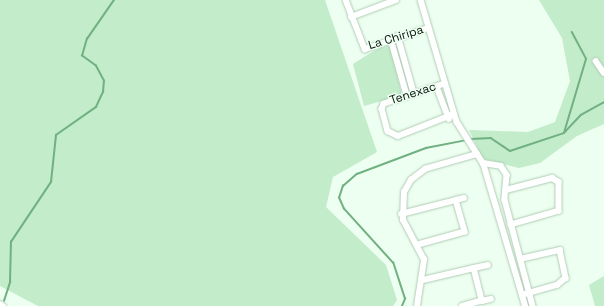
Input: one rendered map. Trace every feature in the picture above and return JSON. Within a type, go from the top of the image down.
[{"type":"street","points":[[346,0],[351,17],[396,0]]},
{"type":"street","points":[[421,0],[428,28],[458,125],[483,163],[524,306]]},
{"type":"street","name":"La Chiripa","points":[[351,17],[364,48],[398,36],[428,28]]},
{"type":"street","points":[[398,36],[414,94]]},
{"type":"street","points":[[391,39],[407,96]]},
{"type":"street","points":[[596,61],[604,73]]},
{"type":"street","name":"Tenexac","points":[[445,84],[382,106],[391,135],[398,136],[446,118]]},
{"type":"street","points":[[437,87],[446,118],[458,125]]},
{"type":"street","points":[[446,118],[454,114]]},
{"type":"street","points":[[417,306],[423,280],[424,260],[418,245],[401,214],[404,192],[415,176],[440,163],[477,154]]},
{"type":"street","points":[[483,163],[503,168],[506,190],[505,200],[533,306]]},
{"type":"street","points":[[506,190],[552,178],[558,180],[560,187],[559,211],[511,226]]},
{"type":"street","points":[[401,214],[464,198]]},
{"type":"street","points":[[418,245],[468,232],[456,200]]},
{"type":"street","points":[[520,259],[558,250],[564,255],[564,283],[522,295]]},
{"type":"street","points":[[423,280],[488,265]]},
{"type":"street","points":[[474,268],[482,301]]},
{"type":"street","points":[[463,306],[491,299]]},
{"type":"green space","points":[[0,0],[325,0],[377,152],[333,177],[326,207],[386,265],[397,300],[393,306],[38,306],[0,286]]},
{"type":"green space","points":[[539,0],[604,0],[604,124],[577,136],[540,163],[519,168],[483,159],[469,130],[528,132],[555,122],[570,81],[562,38]]},
{"type":"green space","points":[[390,46],[402,95],[364,106],[353,64],[380,47]]},
{"type":"green space","points":[[604,276],[604,306],[595,306],[589,285]]},
{"type":"waterway","points":[[4,301],[10,282],[11,242],[51,182],[56,135],[96,107],[103,92],[104,81],[96,66],[82,56],[87,39],[114,0]]},
{"type":"waterway","points":[[471,139],[491,138],[510,151],[564,133],[586,59],[572,33]]},
{"type":"waterway","points":[[565,132],[581,115],[604,102]]},
{"type":"waterway","points":[[402,306],[405,299],[393,263],[344,209],[339,198],[343,186],[357,174],[426,148],[467,140]]}]
